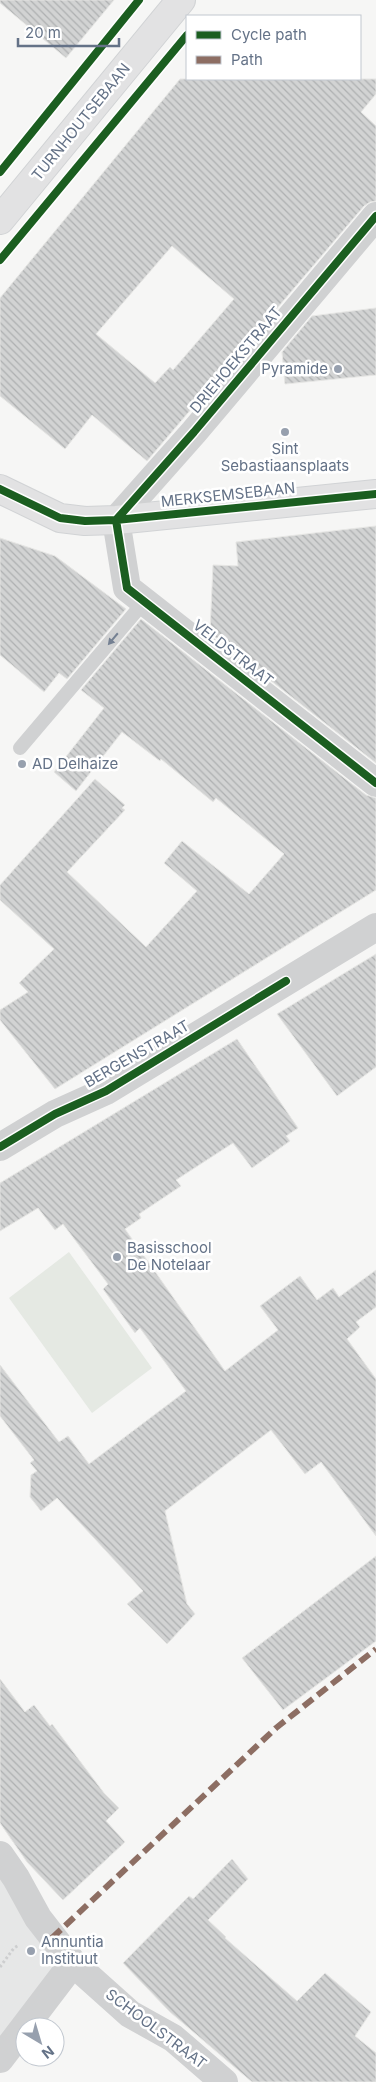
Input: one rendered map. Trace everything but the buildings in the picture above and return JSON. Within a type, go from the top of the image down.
[{"type":"main road","name":"TURNHOUTSEBAAN","points":[[0,220],[181,0]]},
{"type":"main road","name":"MERKSEMSEBAAN","points":[[0,490],[60,518],[85,521],[116,520],[376,494]]},
{"type":"street","name":"DRIEHOEKSTRAAT","points":[[116,520],[376,216]]},
{"type":"street","name":"VELDSTRAAT","points":[[116,520],[127,588],[376,783]]},
{"type":"street","name":"BERGENSTRAAT","points":[[0,1148],[55,1114],[106,1091],[376,927]]},
{"type":"street","name":"SCHOOLSTRAAT","points":[[0,1855],[16,1878],[38,1918],[73,1963],[130,2014],[173,2038],[224,2082]]},
{"type":"street","points":[[0,2059],[73,1963]]},
{"type":"lane","points":[[20,748],[144,602]]},
{"type":"shaded area","points":[[69,1252],[152,1368],[92,1413],[9,1298]]},
{"type":"shaded area","name":"Annuntia Instituut","points":[[0,1855],[73,1963],[32,2017],[15,2017],[15,2039],[0,2059]]},
{"type":"marked path","points":[[52,1938],[276,1728],[376,1649]]},
{"type":"cycle path","points":[[0,172],[139,0]]},
{"type":"cycle path","points":[[0,260],[186,36]]},
{"type":"cycle path","points":[[376,216],[194,432],[116,520],[127,588],[376,783]]},
{"type":"cycle path","points":[[0,489],[60,518],[85,521],[116,520],[376,494]]},
{"type":"cycle path","points":[[0,1147],[55,1114],[106,1091],[286,981]]},
{"type":"place","name":"Pyramide","points":[[338,369]]},
{"type":"place","name":"Sint Sebastiaansplaats","points":[[285,432]]},
{"type":"place","name":"AD Delhaize","points":[[22,764]]},
{"type":"place","name":"Basisschool De Notelaar","points":[[117,1257]]},
{"type":"place","name":"Annuntia Instituut","points":[[31,1951]]}]
